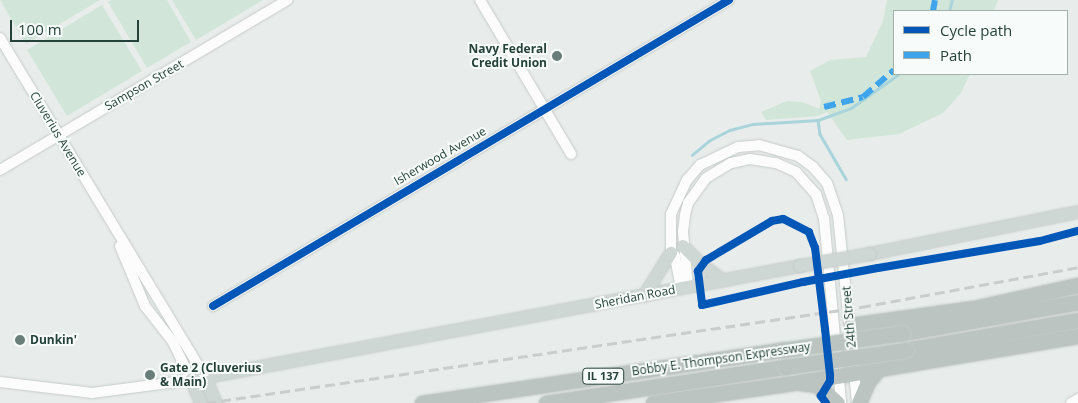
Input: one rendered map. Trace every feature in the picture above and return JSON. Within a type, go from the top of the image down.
[{"type":"highway","points":[[850,325],[974,308],[1078,285]]},
{"type":"highway","name":"Bobby E. Thompson Expressway","points":[[422,403],[903,333],[1078,302]]},
{"type":"highway","name":"Bobby E. Thompson Expressway","points":[[546,403],[906,350],[1078,320]]},
{"type":"highway","points":[[653,403],[800,382],[1078,336]]},
{"type":"highway","points":[[858,403],[868,382],[879,369]]},
{"type":"highway","points":[[800,382],[817,385],[837,403]]},
{"type":"main road","name":"Sheridan Road","points":[[191,380],[870,254],[1078,212]]},
{"type":"main road","points":[[683,246],[702,265],[723,280]]},
{"type":"main road","points":[[644,296],[670,253]]},
{"type":"main road","points":[[205,377],[216,403]]},
{"type":"main road","points":[[191,380],[201,403]]},
{"type":"street","name":"Sampson Street","points":[[0,170],[288,0]]},
{"type":"street","points":[[480,0],[571,154]]},
{"type":"street","name":"Isherwood Avenue","points":[[213,306],[729,0]]},
{"type":"street","name":"Cluverius Avenue","points":[[0,38],[59,135],[173,332]]},
{"type":"street","name":"24th Street","points":[[685,288],[675,256],[670,253],[670,214],[687,180],[700,165],[719,154],[745,146],[778,148],[798,156],[814,167],[835,201],[850,325],[842,403]]},
{"type":"street","name":"24th Street","points":[[685,288],[683,246],[688,203],[698,188],[716,170],[742,160],[760,159],[796,172],[816,194],[824,218],[846,373],[858,403]]},
{"type":"street","name":"Cluverius Avenue","points":[[115,231],[145,306],[157,325],[173,332]]},
{"type":"street","points":[[173,332],[205,377]]},
{"type":"street","points":[[0,382],[92,393],[191,380],[173,332]]},
{"type":"street","points":[[1071,403],[1078,398]]},
{"type":"green space","points":[[0,0],[100,0],[26,44]]},
{"type":"green space","points":[[112,0],[167,0],[191,42],[147,68],[108,2]]},
{"type":"green space","points":[[172,0],[263,0],[196,40]]},
{"type":"green space","points":[[887,0],[998,0],[994,10],[893,10],[893,75],[970,75],[961,93],[943,113],[899,134],[847,140],[827,112],[818,116],[766,120],[761,112],[787,101],[802,102],[819,109],[821,101],[810,71],[830,60],[866,57],[883,21]]},
{"type":"green space","points":[[102,5],[142,71],[67,116],[27,50]]},
{"type":"waterway","points":[[949,10],[952,0]]},
{"type":"waterway","points":[[692,155],[710,140],[730,130],[753,124],[818,120],[851,108],[898,75]]},
{"type":"waterway","points":[[818,120],[820,134],[846,179]]},
{"type":"railway","points":[[206,403],[861,307],[1078,267]]},
{"type":"marked path","points":[[933,10],[935,0]]},
{"type":"marked path","points":[[824,107],[863,97],[893,71]]},
{"type":"cycle path","points":[[213,306],[729,0]]},
{"type":"cycle path","points":[[826,403],[821,396],[830,381],[830,375],[825,329],[815,248],[809,232],[783,219],[772,221],[706,260],[698,271],[702,305],[803,282],[878,268],[1040,241],[1078,231]]},
{"type":"place","name":"Navy Federal Credit Union","points":[[557,56]]},
{"type":"place","name":"Dunkin'","points":[[20,340]]},
{"type":"place","name":"Gate 2 (Cluverius & Main)","points":[[150,375]]}]
